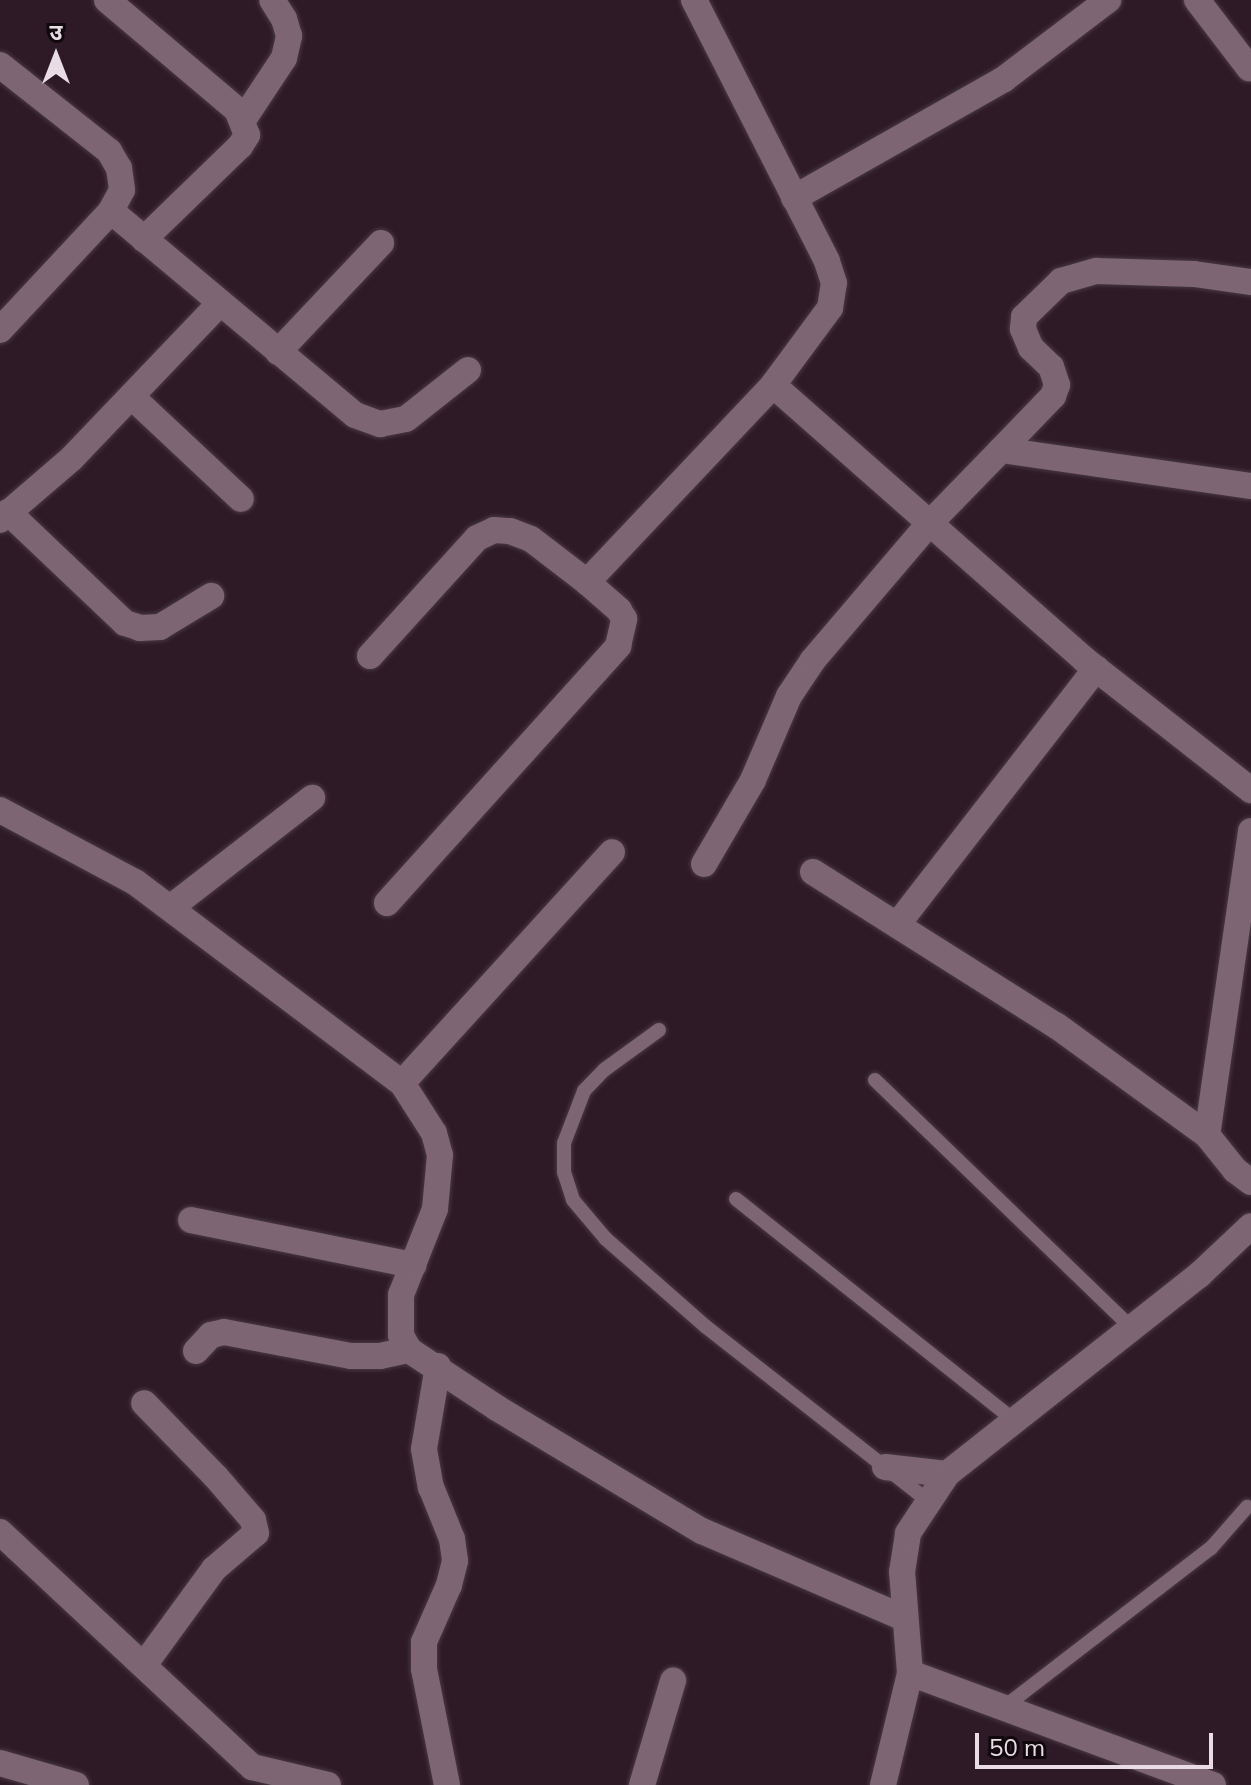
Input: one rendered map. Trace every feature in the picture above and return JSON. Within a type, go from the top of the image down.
[{"type":"street","points":[[107,0],[237,110],[247,135],[240,146],[144,239]]},
{"type":"street","points":[[243,120],[284,58],[289,36],[284,19],[272,0]]},
{"type":"street","points":[[587,582],[773,385],[821,325],[830,308],[834,283],[827,261],[694,0]]},
{"type":"street","points":[[794,198],[1004,79],[1108,0]]},
{"type":"street","points":[[1197,0],[1249,68]]},
{"type":"street","points":[[0,65],[109,151],[119,168],[122,190],[111,211],[0,330]]},
{"type":"street","points":[[111,211],[355,415],[380,424],[406,419],[468,370]]},
{"type":"street","points":[[278,352],[381,243]]},
{"type":"street","points":[[704,864],[753,780],[789,696],[813,660],[928,525],[1053,396],[1057,385],[1051,367],[1025,339],[1024,317],[1061,281],[1097,271],[1194,274],[1251,282]]},
{"type":"street","points":[[211,596],[160,627],[140,628],[125,623],[4,516],[72,458],[220,303]]},
{"type":"street","points":[[773,385],[928,525],[1096,668],[1251,790]]},
{"type":"street","points":[[132,397],[241,499]]},
{"type":"street","points":[[1001,450],[1251,486]]},
{"type":"street","points":[[370,656],[477,538],[494,530],[510,531],[531,539],[587,582],[619,610],[624,619],[618,646],[387,903]]},
{"type":"street","points":[[897,925],[1096,668]]},
{"type":"street","points":[[170,908],[312,798]]},
{"type":"street","points":[[0,810],[135,882],[402,1083],[434,1133],[440,1155],[435,1209],[401,1295],[401,1335],[409,1350],[438,1366],[510,1416],[702,1531],[904,1618]]},
{"type":"street","points":[[1207,1135],[1251,831]]},
{"type":"street","points":[[402,1083],[612,852]]},
{"type":"street","points":[[813,872],[1057,1026],[1207,1135],[1235,1170],[1251,1182]]},
{"type":"street","points":[[191,1220],[413,1265]]},
{"type":"street","points":[[883,1785],[910,1673],[902,1572],[908,1533],[928,1501],[947,1474],[1199,1275],[1251,1226]]},
{"type":"street","points":[[196,1351],[202,1341],[224,1332],[351,1356],[380,1356],[409,1350]]},
{"type":"street","points":[[438,1366],[424,1449],[431,1487],[452,1539],[455,1561],[449,1585],[424,1642],[424,1669],[447,1785]]},
{"type":"street","points":[[144,1403],[216,1477],[253,1520],[256,1533],[214,1569],[144,1665]]},
{"type":"street","points":[[885,1467],[947,1474]]},
{"type":"street","points":[[0,1532],[252,1767],[321,1784]]},
{"type":"street","points":[[910,1673],[1213,1785]]},
{"type":"street","points":[[642,1785],[673,1681]]},
{"type":"street","points":[[0,1763],[76,1785]]},
{"type":"lane","points":[[659,1030],[604,1070],[584,1091],[564,1143],[564,1172],[573,1200],[606,1239],[659,1286],[928,1501]]},
{"type":"lane","points":[[875,1080],[1132,1328]]},
{"type":"lane","points":[[736,1199],[1015,1421]]},
{"type":"lane","points":[[1003,1708],[1211,1548],[1247,1507]]}]
